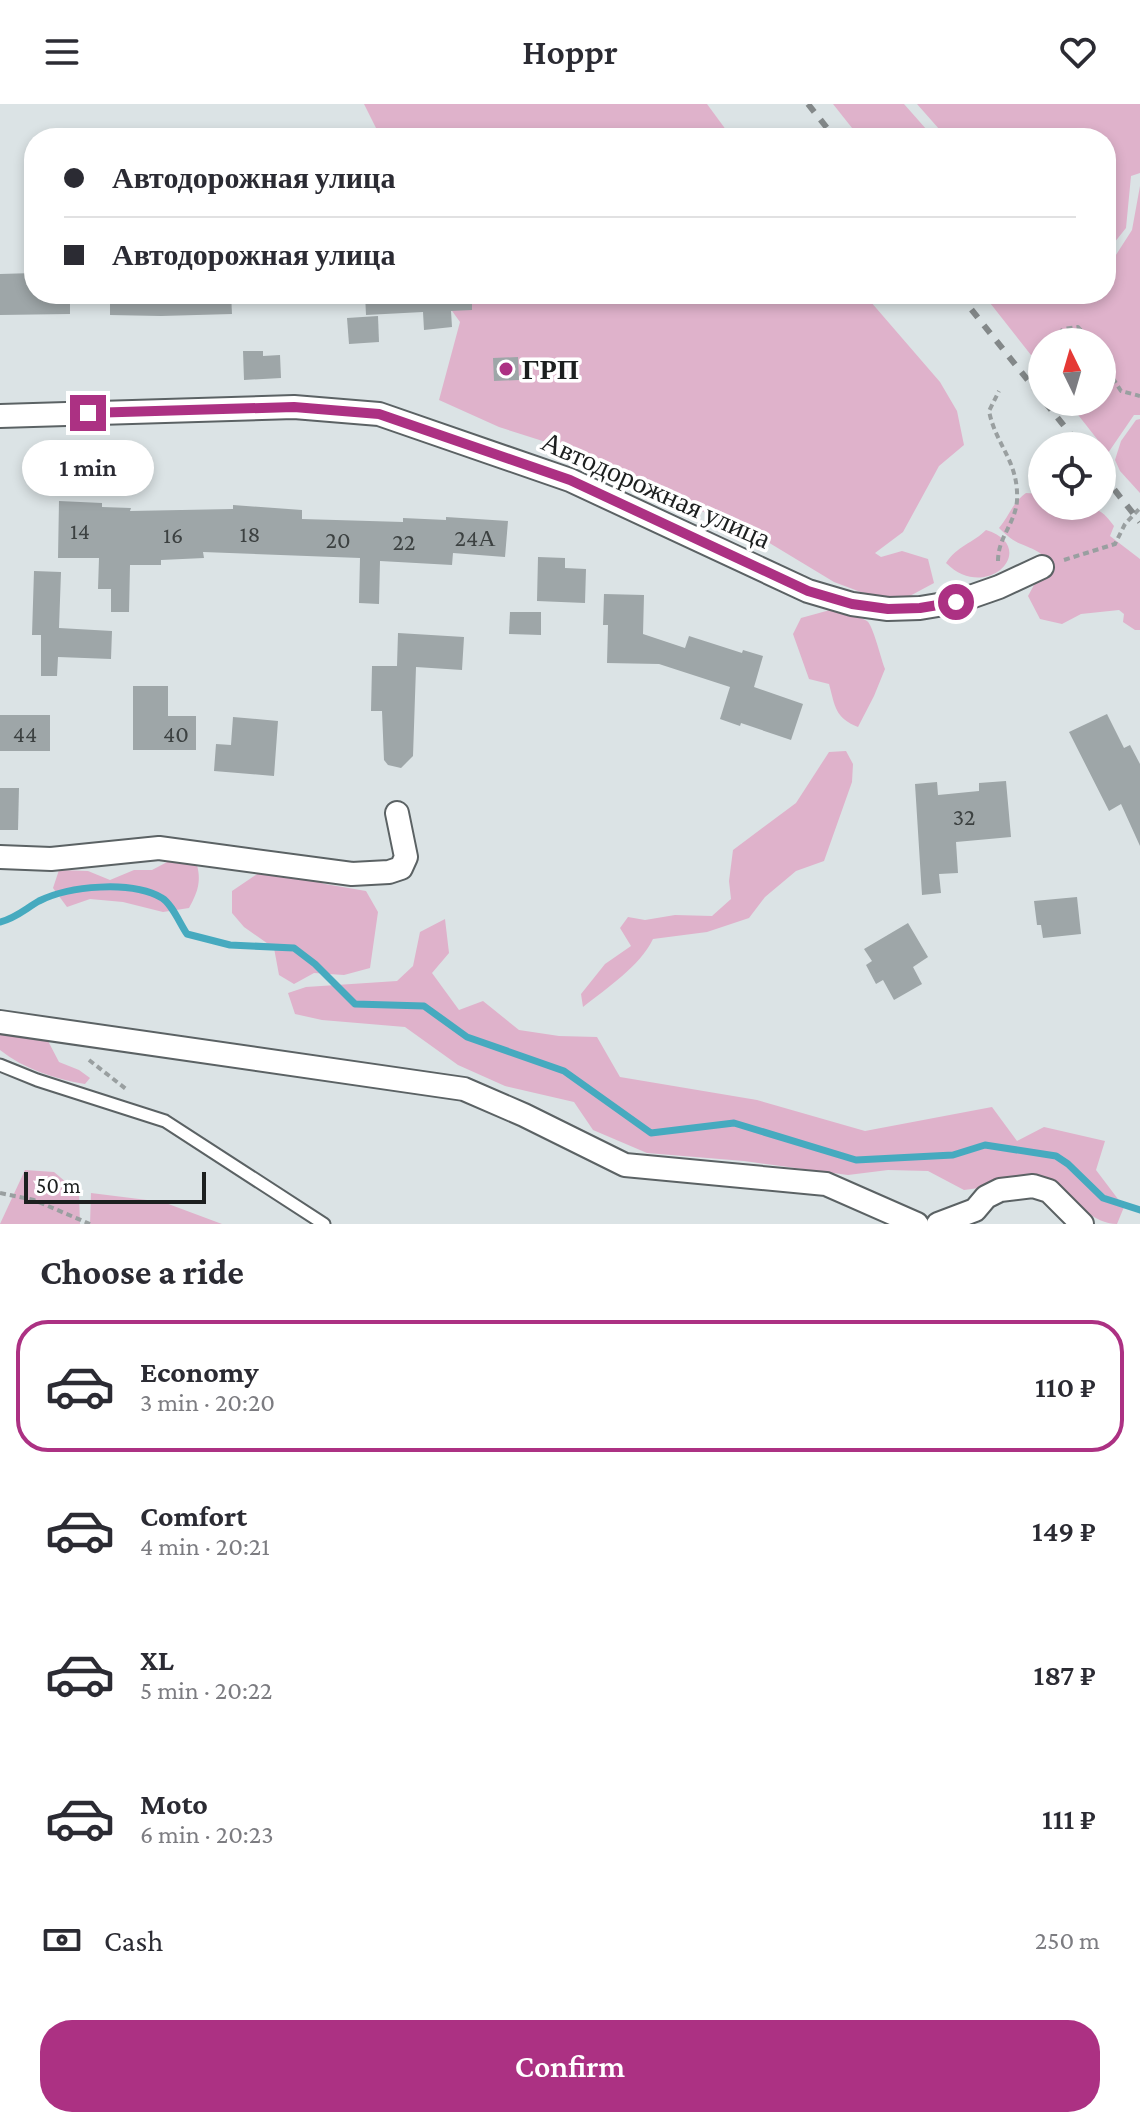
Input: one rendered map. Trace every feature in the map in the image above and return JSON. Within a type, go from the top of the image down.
[{"type":"street","name":"Автодорожная улица","points":[[0,416],[294,407],[379,414],[570,480],[808,591],[852,604],[888,609],[956,602],[1042,567]]},
{"type":"street","points":[[0,857],[51,859],[159,848],[352,874],[389,872],[401,868],[406,857],[397,813]]},
{"type":"street","points":[[0,1022],[464,1089],[625,1165],[826,1184],[917,1224]]},
{"type":"street","points":[[938,1224],[975,1210],[986,1197],[1000,1190],[1033,1186],[1049,1191],[1082,1224]]},
{"type":"lane","points":[[0,1065],[165,1121],[324,1224]]},
{"type":"path","points":[[1116,383],[1121,391],[1140,396]]},
{"type":"path","points":[[999,391],[989,411],[995,433],[1005,448],[1016,476],[1017,503],[1013,520],[1004,531],[998,548],[999,587]]},
{"type":"path","points":[[1042,567],[1115,544],[1125,524],[1140,508]]},
{"type":"path","points":[[89,1059],[134,1094]]},
{"type":"path","points":[[0,1193],[34,1200],[90,1224]]},
{"type":"shaded area","points":[[364,104],[707,104],[725,128],[376,128]]},
{"type":"shaded area","points":[[833,104],[904,104],[925,128],[852,128]]},
{"type":"shaded area","points":[[917,104],[1140,104],[1140,173],[1131,176],[1126,228],[1116,240],[1116,128],[938,128]]},
{"type":"shaded area","points":[[1140,186],[1140,415],[1134,415],[1116,441],[1116,432],[1092,432],[1079,416],[1116,416],[1116,328],[1028,328],[1028,351],[991,304],[1116,304],[1116,255],[1132,230]]},
{"type":"shaded area","points":[[447,304],[873,304],[940,382],[957,411],[964,445],[939,466],[903,532],[875,553],[881,557],[902,551],[928,559],[934,583],[906,598],[866,594],[834,582],[758,536],[549,443],[499,427],[439,400],[460,322]]},
{"type":"shaded area","points":[[1140,419],[1140,493],[1116,462],[1121,441]]},
{"type":"shaded area","points":[[1028,493],[1028,520],[1109,520],[1114,526],[1110,536],[1140,559],[1140,630],[1123,622],[1124,614],[1119,610],[1081,614],[1062,624],[1040,619],[1028,596],[1034,585],[1053,573],[1051,567],[1041,554],[1015,541],[999,528],[1017,501]]},
{"type":"shaded area","points":[[986,530],[1002,538],[1009,548],[1008,559],[1002,568],[991,575],[977,578],[962,574],[946,563],[955,552]]},
{"type":"shaded area","points":[[830,610],[867,621],[885,669],[858,727],[840,715],[829,684],[809,679],[793,634],[801,618]]},
{"type":"shaded area","points":[[846,751],[853,764],[852,782],[824,861],[796,871],[765,897],[749,918],[707,932],[653,939],[631,968],[583,1007],[581,994],[605,964],[631,946],[620,928],[628,917],[645,920],[675,915],[712,916],[731,899],[729,881],[733,850],[796,803],[829,752]]},
{"type":"shaded area","points":[[171,860],[196,862],[198,886],[189,908],[163,912],[123,902],[90,899],[67,907],[53,888],[59,870],[88,871],[110,880],[134,870],[152,870]]},
{"type":"shaded area","points":[[269,866],[325,884],[366,891],[378,912],[370,968],[344,975],[314,973],[294,984],[279,975],[274,948],[244,927],[232,913],[232,891]]},
{"type":"shaded area","points":[[445,919],[449,953],[432,973],[459,1010],[483,1001],[519,1030],[559,1036],[597,1037],[620,1077],[757,1100],[865,1131],[992,1107],[1017,1141],[1044,1127],[1105,1141],[1096,1170],[1124,1207],[1117,1224],[1092,1216],[1057,1186],[994,1186],[964,1190],[928,1171],[888,1170],[848,1175],[744,1161],[647,1153],[593,1130],[574,1102],[505,1086],[458,1065],[405,1027],[322,1020],[295,1014],[288,993],[306,987],[397,981],[413,966],[420,932]]},
{"type":"shaded area","points":[[30,1034],[48,1041],[59,1062],[90,1078],[85,1084],[74,1082],[19,1063],[0,1050],[0,1035]]},
{"type":"shaded area","points":[[25,1170],[54,1172],[79,1193],[80,1224],[0,1224]]},
{"type":"shaded area","points":[[91,1193],[163,1202],[222,1224],[90,1224]]},
{"type":"building","points":[[24,273],[24,304],[70,304],[70,314],[0,315],[0,274]]},
{"type":"building","points":[[110,304],[232,304],[232,314],[161,316],[110,315]]},
{"type":"building","points":[[365,304],[472,304],[472,310],[451,311],[452,327],[424,330],[423,312],[366,315]]},
{"type":"building","points":[[378,316],[379,342],[349,344],[347,318]]},
{"type":"building","points":[[243,351],[263,351],[263,356],[280,355],[281,378],[244,380]]},
{"type":"building","name":"ГРП","points":[[518,357],[519,380],[494,381],[493,358]]},
{"type":"building","points":[[59,501],[102,503],[102,507],[131,508],[130,511],[233,509],[233,505],[302,510],[302,519],[403,522],[403,518],[446,520],[446,517],[508,521],[505,557],[453,553],[452,565],[380,561],[379,604],[359,603],[360,558],[203,552],[204,558],[161,560],[161,565],[130,565],[129,612],[111,612],[111,589],[98,589],[99,558],[58,558]]},
{"type":"building","points":[[538,557],[565,558],[565,568],[586,569],[585,603],[537,601]]},
{"type":"building","points":[[34,571],[61,572],[59,628],[112,631],[111,659],[58,657],[57,676],[41,676],[41,635],[32,635]]},
{"type":"building","points":[[604,594],[644,595],[643,634],[685,648],[689,636],[742,653],[743,650],[763,656],[754,687],[803,704],[791,740],[720,719],[730,687],[659,664],[607,663],[608,625],[603,625]]},
{"type":"building","points":[[510,612],[541,612],[541,635],[509,634]]},
{"type":"building","points":[[398,633],[464,637],[462,670],[416,667],[413,756],[401,768],[388,765],[384,760],[382,711],[371,711],[372,666],[397,666]]},
{"type":"building","points":[[133,686],[168,686],[168,716],[196,716],[196,750],[133,750]]},
{"type":"building","points":[[1107,714],[1124,748],[1130,745],[1140,764],[1140,846],[1121,804],[1109,811],[1069,732]]},
{"type":"building","points":[[0,715],[50,715],[50,751],[0,751]]},
{"type":"building","points":[[233,717],[278,721],[274,776],[214,771],[216,744],[231,745]]},
{"type":"building","points":[[1006,781],[1011,837],[956,842],[958,873],[939,874],[941,893],[922,895],[915,784],[937,782],[938,795],[979,791],[979,783]]},
{"type":"building","points":[[0,788],[19,788],[18,830],[0,830]]},
{"type":"building","points":[[1077,897],[1081,934],[1043,938],[1041,925],[1037,925],[1034,901]]},
{"type":"building","points":[[908,923],[928,957],[913,967],[922,984],[894,1000],[883,980],[876,984],[866,965],[872,961],[864,949]]},
{"type":"waterway","points":[[0,922],[39,901],[67,892],[100,887],[149,892],[166,901],[187,934],[230,945],[294,948],[315,964],[355,1004],[424,1006],[467,1037],[564,1071],[651,1133],[734,1123],[856,1160],[953,1155],[985,1145],[1056,1156],[1103,1198],[1140,1210]]},
{"type":"railway","points":[[808,104],[827,128]]},
{"type":"railway","points":[[967,304],[1028,380]]},
{"type":"railway","points":[[1056,416],[1069,432]]},
{"type":"railway","points":[[1116,492],[1140,522]]},
{"type":"place","name":"ГРП","points":[[506,369]]},
{"type":"route","points":[[88,413],[294,407],[379,414],[570,480],[808,591],[852,604],[888,609],[956,602]]}]
